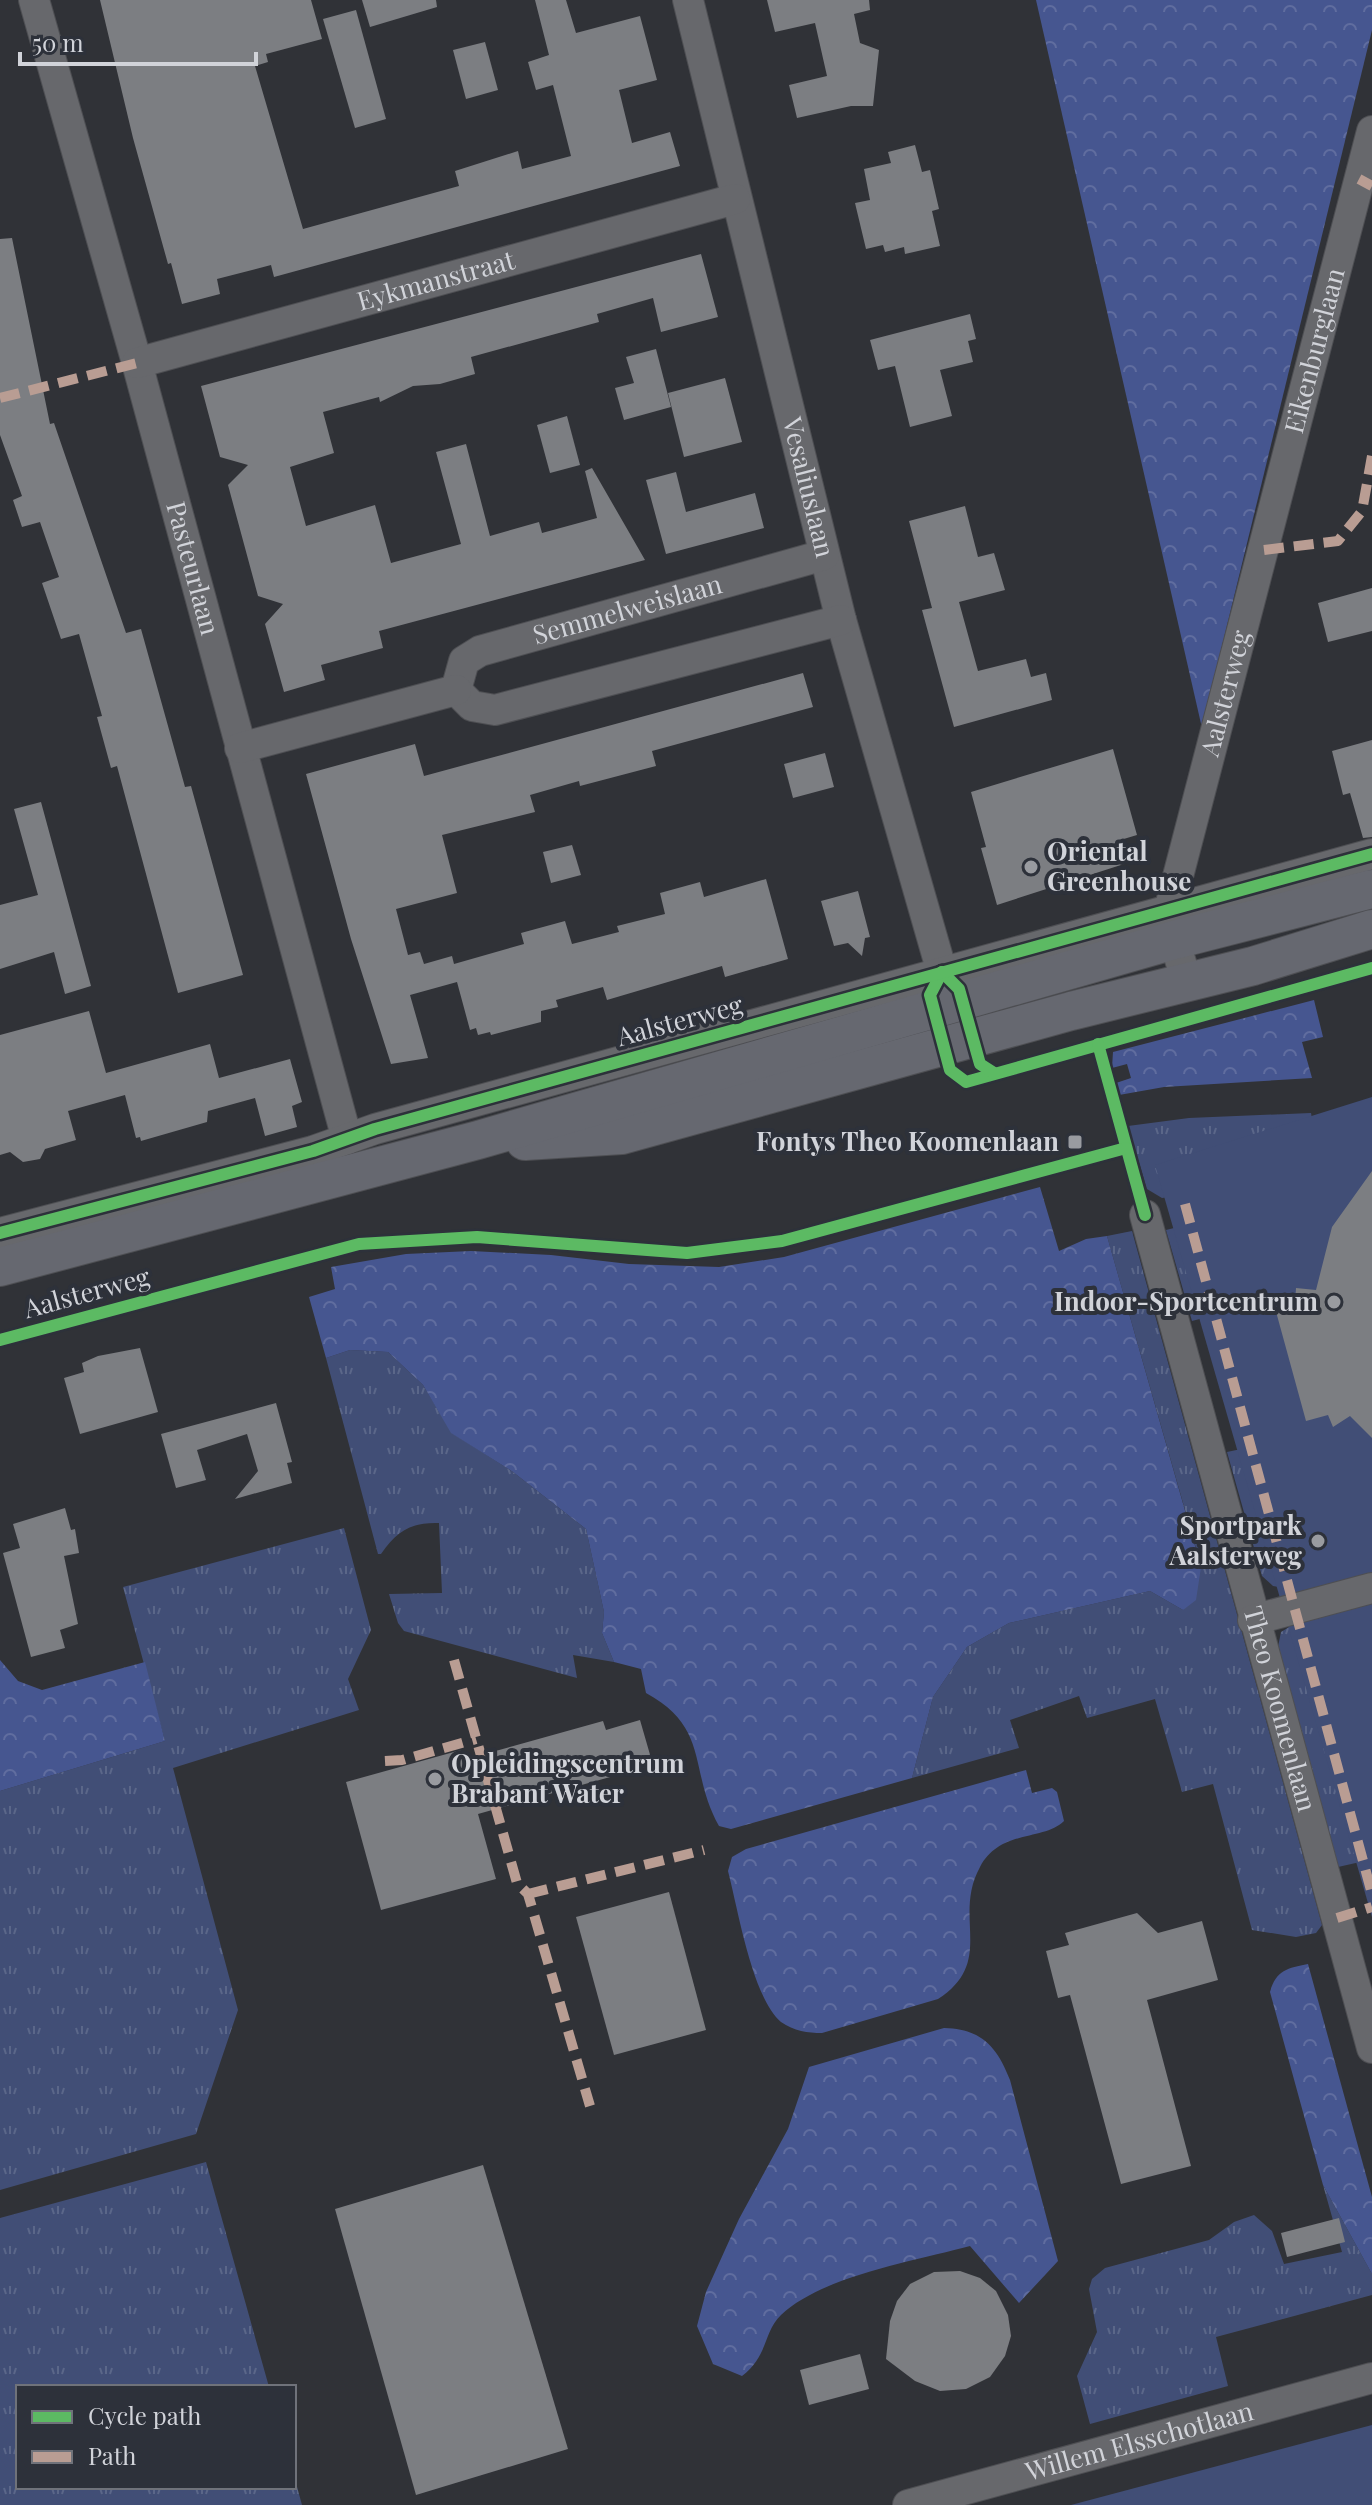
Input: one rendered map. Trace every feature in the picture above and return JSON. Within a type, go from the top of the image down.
[{"type":"main road","name":"Aalsterweg","points":[[0,1267],[478,1140],[1172,924],[1372,889]]},
{"type":"main road","name":"Aalsterweg","points":[[478,1140],[557,1142],[622,1135],[1253,966],[1372,929]]},
{"type":"street","name":"Pasteurlaan","points":[[34,0],[137,363],[347,1139]]},
{"type":"street","name":"Vesaliuslaan","points":[[688,0],[824,555],[942,972]]},
{"type":"street","name":"Eikenburglaan","points":[[1257,571],[1372,131]]},
{"type":"street","name":"Eykmanstraat","points":[[137,363],[735,199]]},
{"type":"street","name":"Semmelweislaan","points":[[456,690],[464,661],[480,651],[824,555]]},
{"type":"street","name":"Aalsterweg","points":[[1172,924],[1257,571]]},
{"type":"street","points":[[240,748],[456,690],[472,706],[495,710],[841,620]]},
{"type":"street","name":"Aalsterweg","points":[[0,1233],[942,972],[1172,924],[1372,854]]},
{"type":"street","points":[[1172,924],[1187,982]]},
{"type":"street","name":"Theo Koomenlaan","points":[[1145,1215],[1372,2048]]},
{"type":"street","points":[[1253,1620],[1372,1588]]},
{"type":"street","name":"Willem Elsschotlaan","points":[[908,2505],[1372,2378]]},
{"type":"green space","points":[[1036,0],[1372,0],[1372,30],[1202,728]]},
{"type":"green space","points":[[1314,1000],[1323,1037],[1302,1042],[1312,1078],[1164,1087],[1119,1095],[1116,1083],[1131,1078],[1127,1064],[1112,1068],[1113,1052]]},
{"type":"green space","name":"Sportpark Aalsterweg","points":[[1372,1097],[1372,1917],[1155,1165]]},
{"type":"green space","points":[[1311,1113],[1313,1125],[1182,1195],[1162,1198],[1147,1189],[1128,1126],[1189,1118]]},
{"type":"green space","points":[[1040,1187],[1059,1251],[1086,1239],[1107,1236],[1201,1567],[1196,1600],[1183,1610],[1150,1591],[1009,1623],[967,1647],[933,1697],[912,1778],[731,1829],[719,1826],[695,1752],[680,1721],[667,1707],[646,1693],[641,1669],[614,1662],[602,1633],[604,1612],[586,1529],[513,1472],[451,1433],[423,1385],[388,1352],[350,1350],[326,1358],[309,1297],[335,1289],[331,1267],[406,1254],[471,1251],[551,1255],[629,1264],[719,1267],[784,1257]]},
{"type":"green space","points":[[1186,1225],[1211,1316],[1192,1321],[1166,1230]]},
{"type":"green space","points":[[1132,1231],[1322,1925],[1316,1933],[1296,1937],[1252,1930],[1213,1784],[1182,1792],[1155,1699],[1087,1718],[1079,1696],[1010,1720],[1019,1748],[912,1778],[933,1697],[967,1647],[1009,1623],[1150,1591],[1183,1610],[1201,1566],[1107,1236]]},
{"type":"green space","points":[[350,1350],[388,1352],[423,1385],[452,1433],[513,1472],[586,1529],[604,1612],[602,1633],[614,1662],[573,1655],[577,1678],[404,1631],[398,1623],[389,1594],[442,1593],[439,1523],[413,1526],[378,1554],[326,1358]]},
{"type":"green space","points":[[1246,1448],[1285,1588],[1273,1586],[1262,1576],[1227,1452]]},
{"type":"green space","points":[[344,1528],[371,1630],[348,1679],[359,1710],[173,1768],[238,2010],[196,2134],[0,2190],[0,1791],[165,1741],[123,1587]]},
{"type":"green space","points":[[1294,1624],[1360,1862],[1338,1867],[1278,1647],[1281,1632]]},
{"type":"green space","points":[[0,1660],[18,1681],[42,1690],[145,1662],[165,1741],[0,1791]]},
{"type":"green space","points":[[1026,1770],[1032,1793],[1052,1788],[1057,1792],[1064,1821],[999,1847],[980,1867],[970,1904],[969,1954],[965,1970],[955,1985],[938,1999],[822,2033],[801,2031],[781,2022],[762,1993],[747,1951],[728,1871],[732,1857],[746,1849]]},
{"type":"green space","points":[[1308,1964],[1372,2197],[1372,2274],[1323,2185],[1270,1992],[1284,1971]]},
{"type":"green space","points":[[944,2028],[978,2036],[993,2049],[1005,2068],[1058,2261],[1019,2303],[970,2246],[870,2272],[820,2290],[781,2315],[757,2360],[742,2376],[713,2364],[697,2326],[706,2292],[739,2219],[788,2129],[809,2067]]},
{"type":"green space","points":[[206,2162],[268,2385],[16,2385],[16,2489],[296,2489],[296,2483],[302,2505],[0,2505],[0,2218]]},
{"type":"green space","points":[[1323,2185],[1372,2274],[1372,2295],[1216,2337],[1228,2386],[1090,2424],[1077,2376],[1097,2332],[1089,2289],[1092,2279],[1105,2268],[1209,2240],[1234,2222],[1254,2215],[1272,2231],[1284,2264],[1342,2252]]},
{"type":"green space","points":[[1372,2425],[1372,2505],[1071,2505]]},
{"type":"building","points":[[100,0],[311,0],[322,39],[266,54],[268,62],[255,66],[303,229],[459,186],[455,171],[518,151],[522,169],[571,156],[553,85],[536,90],[528,62],[549,55],[535,0],[566,0],[576,33],[640,16],[657,80],[619,90],[632,143],[670,132],[680,166],[274,277],[271,265],[217,279],[220,294],[182,304],[133,138]]},
{"type":"building","points":[[362,0],[436,0],[437,7],[370,27]]},
{"type":"building","points":[[767,0],[869,0],[870,10],[854,14],[860,43],[879,50],[873,106],[851,106],[797,118],[789,85],[827,76],[815,23],[775,32]]},
{"type":"building","points":[[356,10],[386,119],[355,128],[323,19]]},
{"type":"building","points":[[485,42],[498,90],[466,99],[453,50]]},
{"type":"building","points":[[915,145],[922,172],[930,170],[939,209],[932,211],[940,246],[905,254],[904,247],[885,252],[883,245],[866,249],[855,203],[870,200],[864,169],[891,163],[888,152]]},
{"type":"building","points":[[12,238],[50,424],[54,423],[126,633],[141,629],[185,787],[191,786],[243,975],[178,993],[117,766],[111,768],[97,717],[102,716],[79,634],[61,639],[42,583],[59,577],[40,522],[22,527],[13,500],[22,496],[0,435],[0,239]]},
{"type":"building","points":[[701,254],[718,317],[661,332],[653,298],[597,314],[599,322],[471,357],[475,374],[440,384],[413,386],[380,402],[379,397],[323,412],[334,453],[290,467],[306,526],[375,505],[391,563],[461,544],[436,452],[466,444],[490,536],[539,522],[542,533],[597,518],[585,471],[592,468],[645,560],[379,631],[383,648],[321,665],[325,680],[284,692],[265,624],[283,604],[258,596],[228,485],[248,465],[220,457],[201,386]]},
{"type":"building","points":[[970,314],[976,339],[968,341],[973,362],[940,370],[952,416],[910,427],[895,366],[878,370],[870,340]]},
{"type":"building","points":[[656,349],[671,407],[624,420],[615,388],[634,383],[626,357]]},
{"type":"building","points":[[725,378],[742,442],[684,457],[668,393]]},
{"type":"building","points":[[567,416],[580,465],[550,473],[537,425]]},
{"type":"building","points":[[676,472],[686,512],[755,493],[764,528],[666,554],[646,480]]},
{"type":"building","points":[[965,506],[978,557],[994,553],[1005,590],[959,602],[978,671],[1026,659],[1031,677],[1046,673],[1052,700],[954,727],[922,610],[932,608],[909,521]]},
{"type":"building","points":[[1372,588],[1372,631],[1328,642],[1318,603]]},
{"type":"building","points":[[803,673],[813,707],[652,751],[656,766],[580,786],[579,781],[530,795],[535,812],[442,835],[457,893],[396,909],[408,955],[420,952],[424,964],[452,956],[454,964],[524,944],[521,933],[565,921],[572,944],[619,932],[617,926],[665,914],[660,893],[700,882],[704,897],[766,879],[788,959],[725,977],[722,966],[607,1000],[603,987],[556,1000],[558,1007],[541,1011],[541,1022],[491,1035],[490,1032],[478,1035],[476,1028],[470,1030],[457,982],[410,995],[428,1058],[391,1064],[351,939],[306,774],[415,744],[424,776]]},
{"type":"building","points":[[1372,740],[1372,837],[1363,838],[1350,793],[1343,795],[1332,751]]},
{"type":"building","points":[[1113,749],[1137,835],[1117,841],[1124,864],[997,905],[981,848],[986,847],[971,792]]},
{"type":"building","points":[[825,753],[834,787],[793,798],[784,764]]},
{"type":"building","points":[[41,802],[91,986],[65,994],[54,952],[0,969],[0,905],[38,895],[14,809]]},
{"type":"building","points":[[572,845],[581,875],[551,883],[543,852]]},
{"type":"building","points":[[858,891],[870,937],[865,938],[862,956],[848,943],[834,946],[821,901]]},
{"type":"building","points":[[89,1011],[106,1073],[210,1044],[219,1078],[290,1059],[302,1102],[292,1106],[297,1127],[265,1136],[255,1098],[208,1111],[207,1122],[141,1141],[140,1137],[136,1138],[125,1095],[68,1111],[76,1140],[45,1149],[40,1159],[23,1162],[10,1152],[0,1155],[0,1035]]},
{"type":"building","name":"Indoor-Sportcentrum","points":[[1372,1171],[1372,1438],[1350,1416],[1333,1427],[1328,1415],[1306,1421],[1275,1308],[1295,1303],[1296,1288],[1316,1290],[1332,1227]]},
{"type":"building","points":[[140,1348],[158,1412],[80,1434],[64,1378],[84,1372],[82,1363],[98,1356]]},
{"type":"building","points":[[276,1403],[292,1462],[287,1463],[292,1483],[235,1499],[258,1471],[247,1434],[197,1450],[206,1480],[176,1488],[161,1434]]},
{"type":"building","points":[[65,1508],[71,1530],[75,1529],[79,1553],[64,1556],[78,1624],[60,1630],[65,1648],[31,1657],[3,1553],[20,1548],[13,1524]]},
{"type":"building","points":[[640,1720],[653,1765],[478,1814],[496,1879],[381,1910],[346,1782],[461,1750],[463,1760],[603,1721],[606,1730]]},
{"type":"building","points":[[669,1892],[706,2030],[614,2055],[576,1917]]},
{"type":"building","points":[[1137,1913],[1158,1933],[1202,1921],[1218,1980],[1147,2000],[1191,2166],[1121,2184],[1070,1995],[1058,1998],[1046,1951],[1069,1945],[1065,1933]]},
{"type":"building","points":[[483,2165],[568,2449],[416,2495],[335,2209]]},
{"type":"building","points":[[1339,2218],[1345,2242],[1287,2257],[1281,2233]]},
{"type":"building","points":[[960,2271],[980,2278],[996,2291],[1008,2315],[1011,2336],[1005,2356],[990,2377],[966,2389],[940,2391],[915,2381],[886,2359],[890,2321],[897,2301],[910,2284],[934,2272]]},
{"type":"building","points":[[860,2354],[869,2389],[809,2405],[800,2370]]},
{"type":"marked path","points":[[1359,179],[1372,186]]},
{"type":"marked path","points":[[0,398],[137,363]]},
{"type":"marked path","points":[[1264,550],[1338,541],[1362,511],[1372,456]]},
{"type":"marked path","points":[[1185,1204],[1372,1894]]},
{"type":"marked path","points":[[454,1660],[517,1883],[528,1894],[590,2106]]},
{"type":"marked path","points":[[385,1761],[402,1760],[476,1739]]},
{"type":"marked path","points":[[528,1894],[704,1850]]},
{"type":"marked path","points":[[1337,1918],[1372,1907]]},
{"type":"cycle path","points":[[0,1233],[313,1151],[375,1129],[1372,854]]},
{"type":"cycle path","points":[[942,972],[930,995],[950,1070],[966,1082],[1372,968]]},
{"type":"cycle path","points":[[942,972],[959,989],[980,1064],[994,1073]]},
{"type":"cycle path","points":[[1098,1044],[1145,1215]]},
{"type":"cycle path","points":[[0,1340],[359,1244],[477,1237],[687,1253],[782,1241],[1126,1148]]},
{"type":"place","name":"Oriental Greenhouse","points":[[1031,867]]},
{"type":"place","name":"Fontys Theo Koomenlaan","points":[[1075,1142]]},
{"type":"place","name":"Indoor-Sportcentrum","points":[[1334,1302]]},
{"type":"place","name":"Sportpark Aalsterweg","points":[[1318,1541]]},
{"type":"place","name":"Opleidingscentrum Brabant Water","points":[[435,1779]]}]
